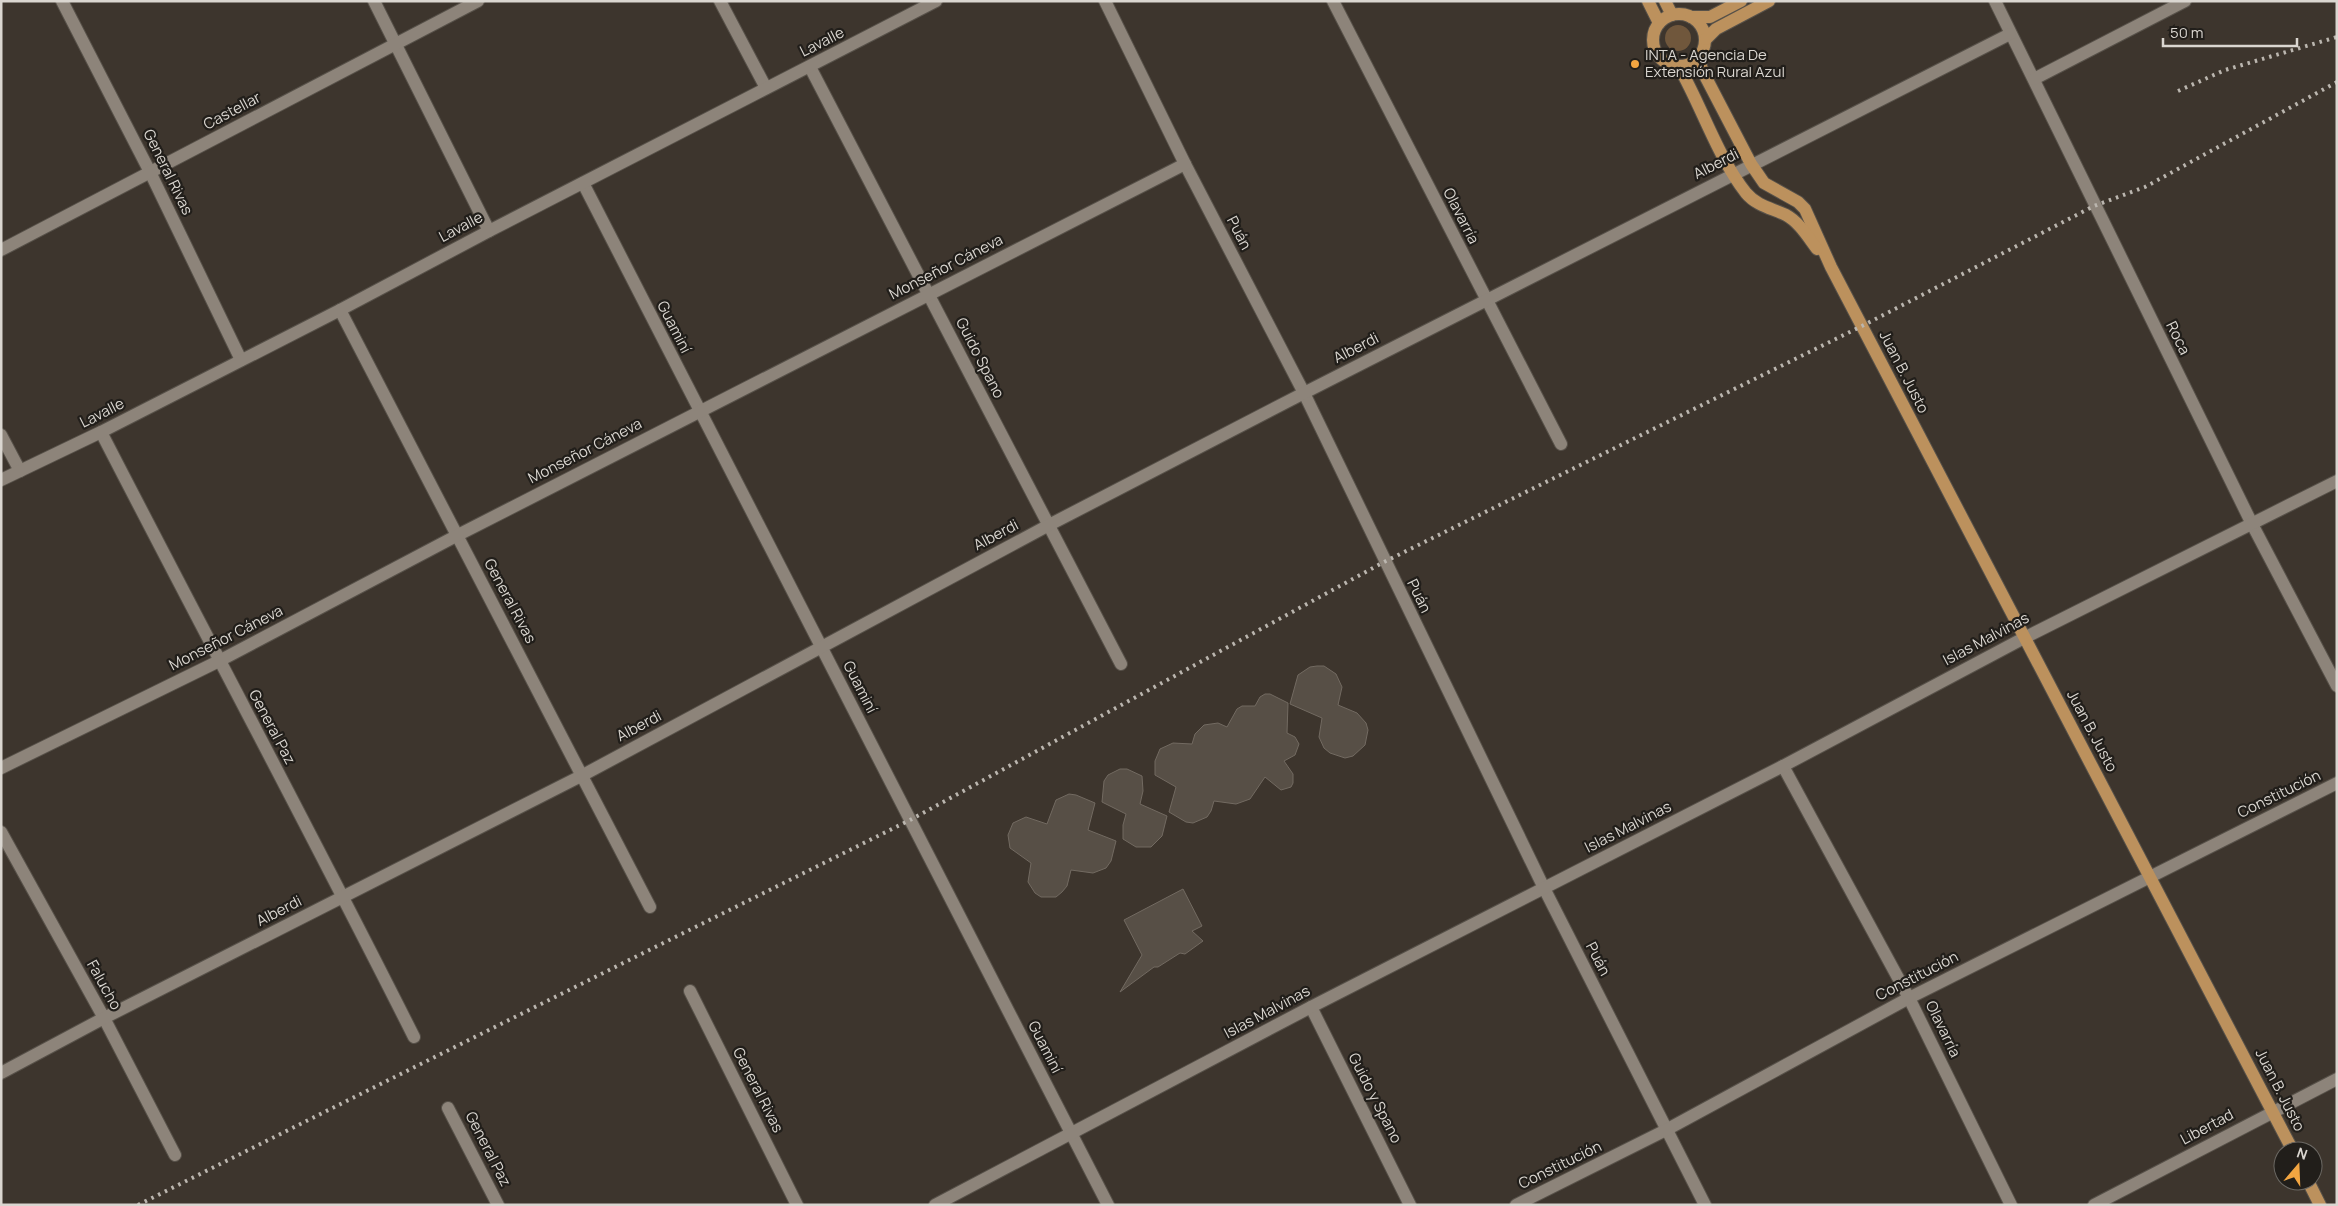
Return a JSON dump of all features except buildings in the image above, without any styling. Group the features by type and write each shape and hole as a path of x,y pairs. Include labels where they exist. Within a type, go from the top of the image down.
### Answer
{"main road":[{"path":"1648,1 1659,23"},
{"path":"1665,1 1672,15"},
{"path":"1691,17 1710,17 1741,1"},
{"path":"1706,40 1702,26 1691,17 1685,14 1672,15 1659,23 1654,30 1653,47 1663,61 1679,67 1694,63 1703,52 1706,40 1716,29 1769,1"},
{"path":"1699,58 1702,70 1751,164 1764,183 1798,202 1805,210 1831,267"},
{"path":"1679,67 1733,174 1747,194 1758,204 1787,216 1798,225 1831,267"},
{"name":"Juan B. Justo","path":"1831,267 2288,1141"},
{"path":"2313,1191 2320,1205"}],"street":[{"name":"General Rivas","path":"62,1 150,172 241,360"},
{"path":"374,1 489,231"},
{"name":"Castellar","path":"1,250 478,1"},
{"path":"720,1 766,88"},
{"name":"Lavalle","path":"1,480 101,432 340,310 489,231 936,1"},
{"name":"Puán","path":"1106,1 1185,164 1304,393 1544,888 1705,1205"},
{"name":"Olavarría","path":"1333,1 1485,300 1561,444"},
{"name":"Roca","path":"1995,1 2094,206 2252,524 2337,686"},
{"path":"2034,79 2184,1"},
{"name":"Alberdi","path":"1,1073 104,1018 583,775 1049,525 1304,393 1751,164 2010,34"},
{"name":"Guido Spano","path":"810,67 1121,664"},
{"name":"Monseñor Cáneva","path":"1,768 219,661 458,535 1185,164"},
{"name":"Guaminí","path":"583,184 1108,1205"},
{"name":"General Rivas","path":"340,310 650,907"},
{"name":"General Paz","path":"101,432 219,661 344,896 414,1036"},
{"path":"1,435 20,470"},
{"name":"Islas Malvinas","path":"935,1205 1311,1007 1783,766 2024,638 2337,481"},
{"name":"Olavarría","path":"1783,766 1909,998 2011,1205"},
{"name":"Constitución","path":"1516,1205 1666,1130 1909,998 2337,783"},
{"name":"Falucho","path":"1,832 104,1018 175,1156"},
{"name":"General Rivas","path":"690,990 797,1205"},
{"name":"Guido y Spano","path":"1311,1007 1410,1205"},
{"name":"Libertad","path":"2094,1205 2337,1079"},
{"name":"General Paz","path":"448,1108 498,1205"}],"shaded area":[{"path":"1678,25 1687,29 1691,38 1687,47 1678,51 1669,47 1665,38 1669,29"}],"railway":[{"path":"2178,91 2225,70 2337,37"},
{"path":"138,1205 910,820 1384,562 1862,326 2094,206 2145,187 2337,82"}],"place":[{"name":"INTA - Agencia De Extensión Rural Azul","path":"1635,64"}]}
